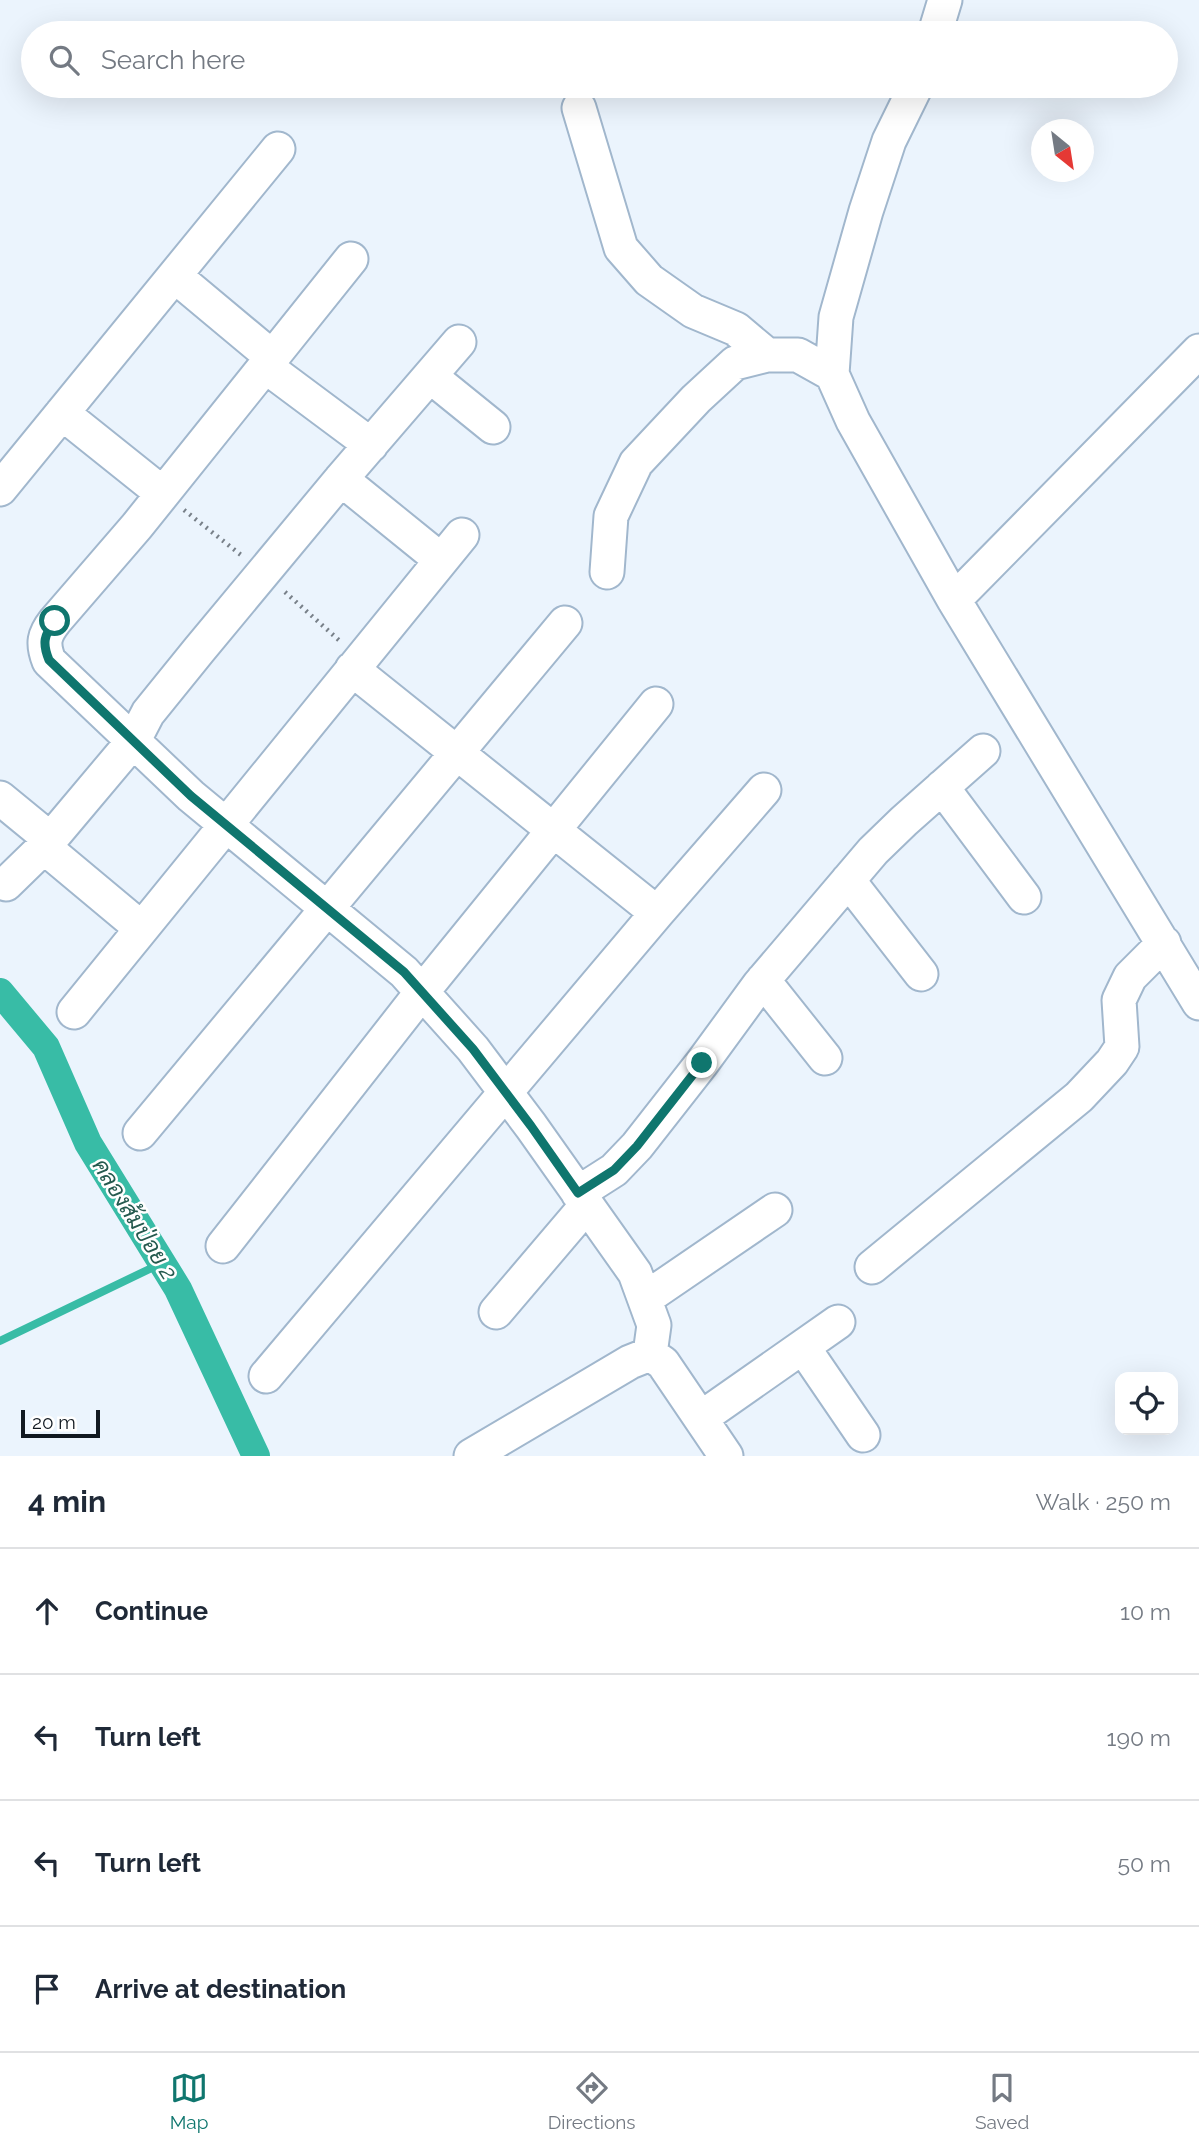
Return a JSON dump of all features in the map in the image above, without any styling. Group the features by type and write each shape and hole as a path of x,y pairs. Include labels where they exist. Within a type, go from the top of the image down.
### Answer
{"street":[{"path":"939,21 945,0"},
{"path":"910,98 889,141 836,317 832,374 853,421 954,600 1199,1003"},
{"path":"579,108 621,248 649,280 693,311 736,329 767,355"},
{"path":"0,489 278,149"},
{"path":"351,259 136,526 46,633 43,645 49,660 191,796 404,972 473,1049 635,1273 654,1325 650,1354"},
{"path":"175,276 268,362 371,445"},
{"path":"6,884 47,843 134,740 148,713 341,479 459,342"},
{"path":"954,600 1199,351"},
{"path":"607,572 611,516 636,463 696,399 735,363 767,355 798,355 832,374"},
{"path":"430,376 493,427"},
{"path":"62,413 162,492"},
{"path":"74,1012 452,547 341,479"},
{"path":"140,1133 565,623"},
{"path":"352,669 657,913"},
{"path":"223,1246 422,992 656,704"},
{"path":"496,1312 583,1199 637,1146 763,980 848,880 904,821 983,751"},
{"path":"942,787 1024,897"},
{"path":"266,1376 764,790"},
{"path":"0,798 141,928"},
{"path":"848,880 921,974"},
{"path":"872,1267 1079,1097 1112,1062 1122,1047 1119,1000 1130,977 1164,943"},
{"path":"763,980 825,1058"},
{"path":"646,1298 775,1210"},
{"path":"701,1418 838,1322"},
{"path":"803,1347 863,1436"},
{"path":"650,1354 663,1363 726,1456"},
{"path":"471,1456 630,1362 650,1354"}],"waterway":[{"name":"คลองส้มป่อย 2","path":"0,992 46,1047 88,1143 178,1289 256,1456"},
{"path":"0,1341 162,1263"}],"route":[{"path":"55,621 46,633 43,645 49,660 191,796 404,972 473,1049 578,1193 614,1170 637,1146 702,1063"}]}
